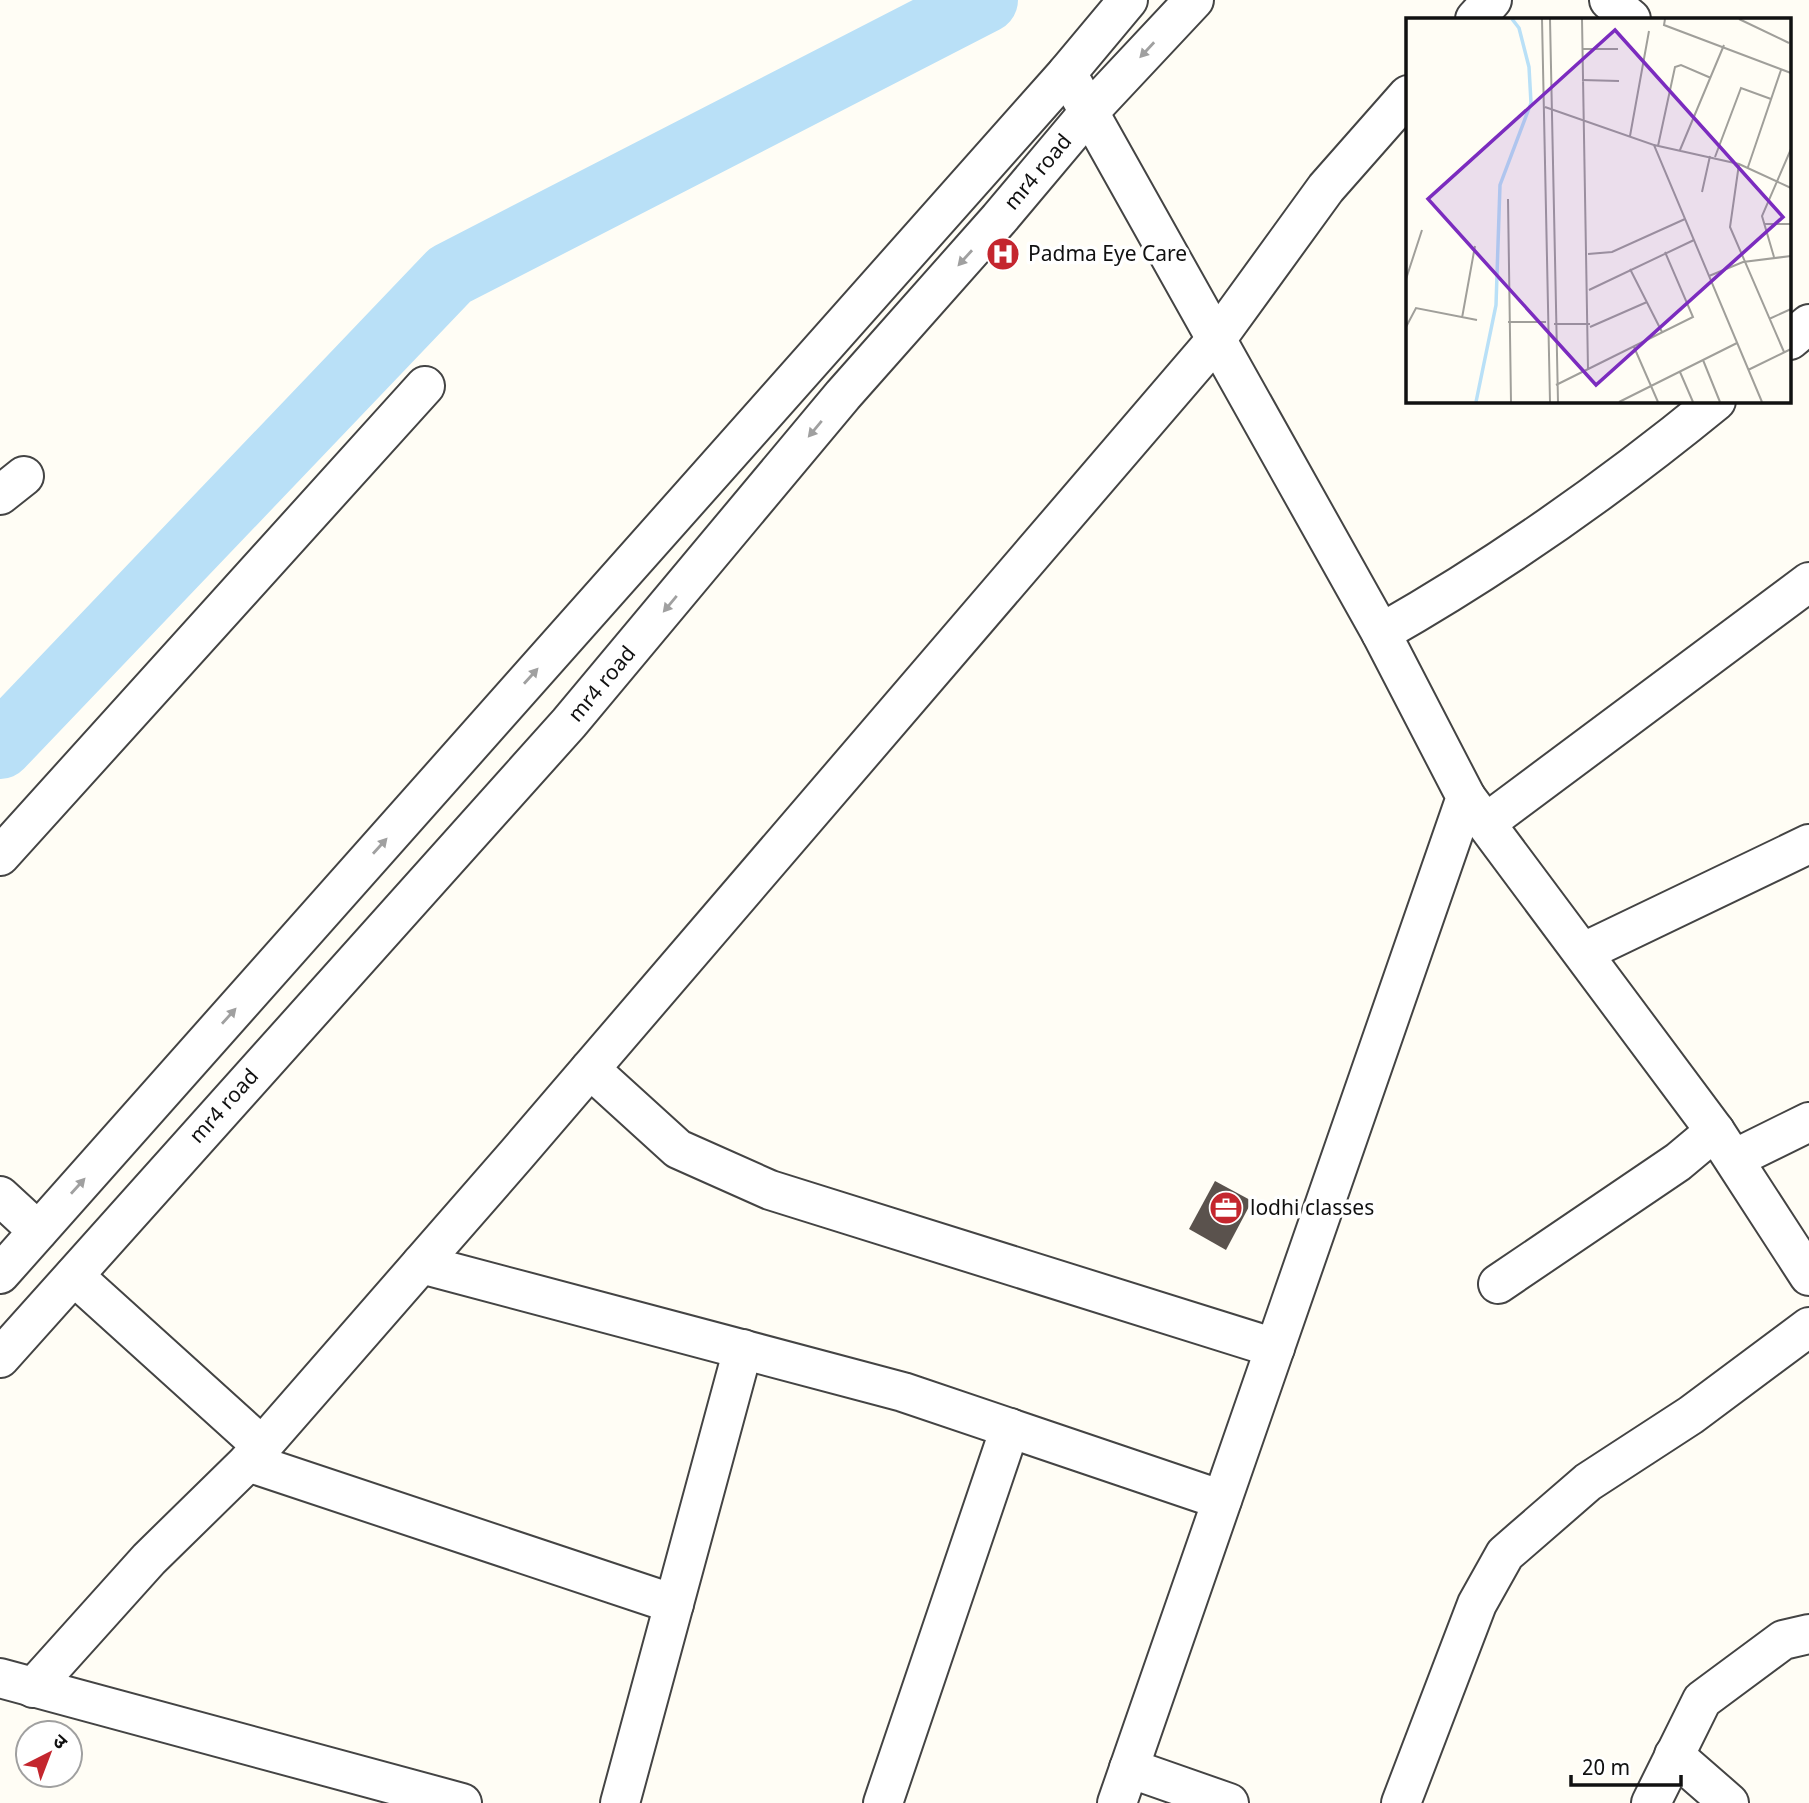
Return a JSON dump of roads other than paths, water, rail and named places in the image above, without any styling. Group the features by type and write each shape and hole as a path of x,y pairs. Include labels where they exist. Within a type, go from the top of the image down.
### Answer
{"street":[{"name":"mr4 road","path":"0,1273 1067,73 1128,0"},
{"name":"mr4 road","path":"0,1358 569,723 843,395 999,219 1089,112 1194,0"},
{"path":"1476,18 1492,0"},
{"path":"1609,0 1630,18"},
{"path":"1067,73 1381,633 1476,810 1584,952 1724,1145 1809,1276"},
{"path":"16,1683 149,1559 255,1454 590,1069 1215,341 1326,188 1404,108"},
{"path":"1792,338 1809,324"},
{"path":"0,856 425,386"},
{"path":"1381,633 1454,592 1640,463 1715,402"},
{"path":"1116,1803 1275,1348 1476,810 1809,582"},
{"path":"1584,952 1809,844"},
{"path":"590,1069 678,1149 769,1190 1275,1348"},
{"path":"1498,1284 1678,1162 1724,1145 1809,1122"},
{"path":"0,1196 38,1231"},
{"path":"421,1264 903,1392 1222,1500"},
{"path":"74,1276 255,1454 674,1604"},
{"path":"1401,1803 1477,1604 1505,1554 1588,1482 1691,1415 1809,1327"},
{"path":"620,1803 743,1349"},
{"path":"883,1803 1010,1428"},
{"path":"1651,1803 1702,1700 1783,1640 1809,1634"},
{"path":"16,1683 388,1793 462,1803"},
{"path":"1674,1755 1729,1803"},
{"path":"1129,1768 1229,1803"}],"waterway":[{"path":"0,746 450,275 985,0"}],"place":[{"name":"Padma Eye Care","path":"1003,254"},
{"name":"lodhi classes","path":"1226,1208"}]}
